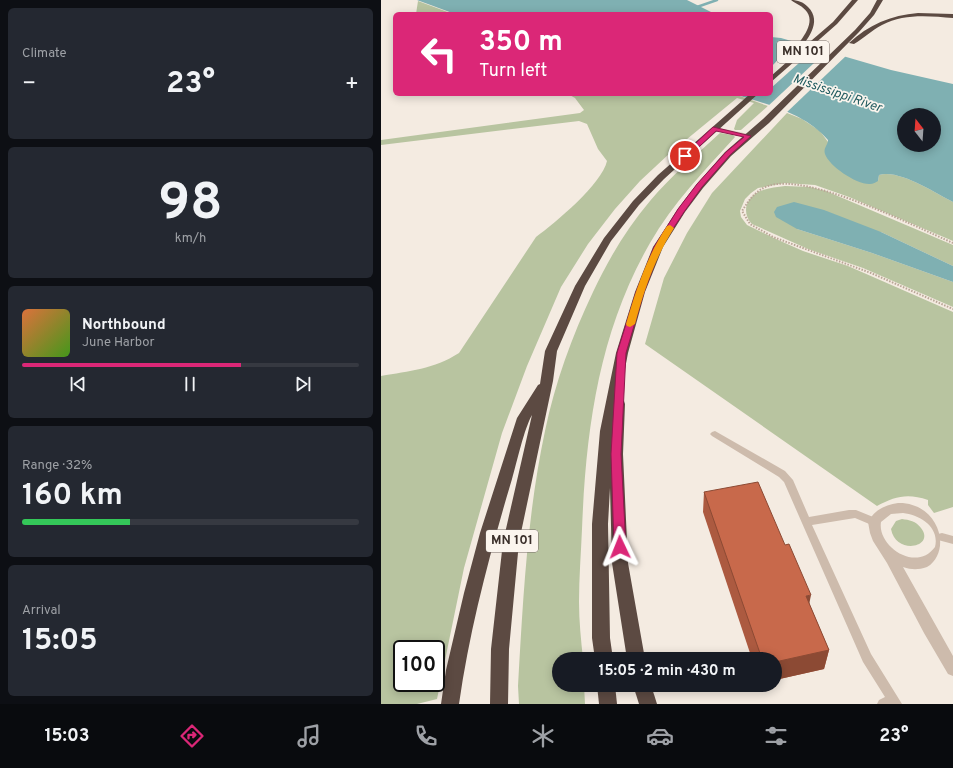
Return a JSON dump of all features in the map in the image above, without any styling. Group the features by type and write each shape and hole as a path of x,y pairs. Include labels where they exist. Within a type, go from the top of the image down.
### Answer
{"highway":[{"path":"783,70 807,36 813,20 813,16 809,10 794,0"},
{"name":"MN 101","path":"773,78 835,24 855,0"},
{"name":"MN 101","path":"603,652 601,638 600,524 607,431 622,353 640,292 658,247 681,211 700,186 728,154 766,121 857,31 872,14 880,0"},
{"path":"825,62 883,22 895,18 914,15 953,16"},
{"name":"MN 101","path":"499,704 500,649 511,542 547,380 551,351 580,286 607,240 636,203 752,96"},
{"path":"622,353 616,454 620,563 635,652"},
{"path":"450,704 455,670 472,593 488,533 523,418 547,380"},
{"path":"607,692 608,704"},
{"path":"644,692 648,704"}],"street":[{"path":"889,554 902,561 914,564 931,560 939,552 947,538 932,520 923,513 910,508 896,508 885,511 874,522 874,532 889,554 923,619 953,669"}],"lane":[{"path":"715,129 748,136"},
{"path":"715,434 782,474 788,480 867,658 891,703"},
{"path":"806,522 849,514 856,514 874,522"}],"path":[{"path":"953,243 834,192 806,185 789,184 764,188 754,193 745,203 742,211 745,219 751,226 805,250 881,278 953,309"}],"green space":[{"path":"418,1 448,12 416,12"},
{"path":"572,96 740,96 768,106 741,130 735,130 737,120 754,103 737,98 670,153 640,181 615,209 588,244 561,287 527,366 502,433 464,568 445,660 445,640 393,640 393,692 438,692 437,699 417,704 381,704 381,376 431,366 459,353 536,237 577,202 596,181 607,161 598,149 587,124 579,121 381,145 381,140 580,113 584,110 575,98"},
{"path":"787,113 802,119 820,131 828,142 878,181 879,175 896,175 917,183 953,202 953,241 849,197 815,185 785,183 758,188 745,199 740,211 741,217 747,225 776,239 803,251 848,266 953,312 953,507 934,513 928,505 928,500 908,496 896,498 877,506 645,344 664,278 687,233 712,193"},
{"path":"720,133 733,135 735,137 679,201 659,228 633,277 618,311 607,346 598,382 592,418 584,491 579,602 582,652 552,652 552,692 584,692 585,704 519,704 518,686 530,526 539,463 554,395 578,326 605,268 626,233 642,211 666,183"},
{"path":"785,186 810,187 826,191 953,245 953,266 881,232 797,229 872,253 953,282 953,307 863,268 808,249 752,224 746,210 748,201 751,197 763,190"},
{"path":"902,519 915,522 921,528 924,535 923,540 919,544 907,546 900,543 894,537 891,529 896,521"}],"water":[{"path":"417,0 687,0 711,12 450,12"},
{"name":"Mississippi River","path":"773,37 781,38 891,70 953,84 953,202 917,183 896,175 879,175 878,181 870,184 851,178 844,174 828,159 825,154 825,148 828,140 819,131 797,116 740,96 773,96"},
{"path":"794,202 824,210 881,232 953,266 953,282 872,253 797,229 776,217 774,212 777,207"}],"pier":[{"path":"797,40 818,46 773,86 773,65"},
{"path":"829,49 848,54 785,114 767,107"}],"building":[{"path":"758,482 785,545 789,544 811,595 806,596 829,650 782,660 782,652 760,652 704,492"}],"waterway":[{"path":"694,8 717,0"}],"slow traffic":[{"path":"630,324 640,292 658,247 670,228"}],"route":[{"path":"620,547 616,454 622,353 640,292 658,247 681,211 700,186 728,154 748,136 715,129 685,156"}]}
